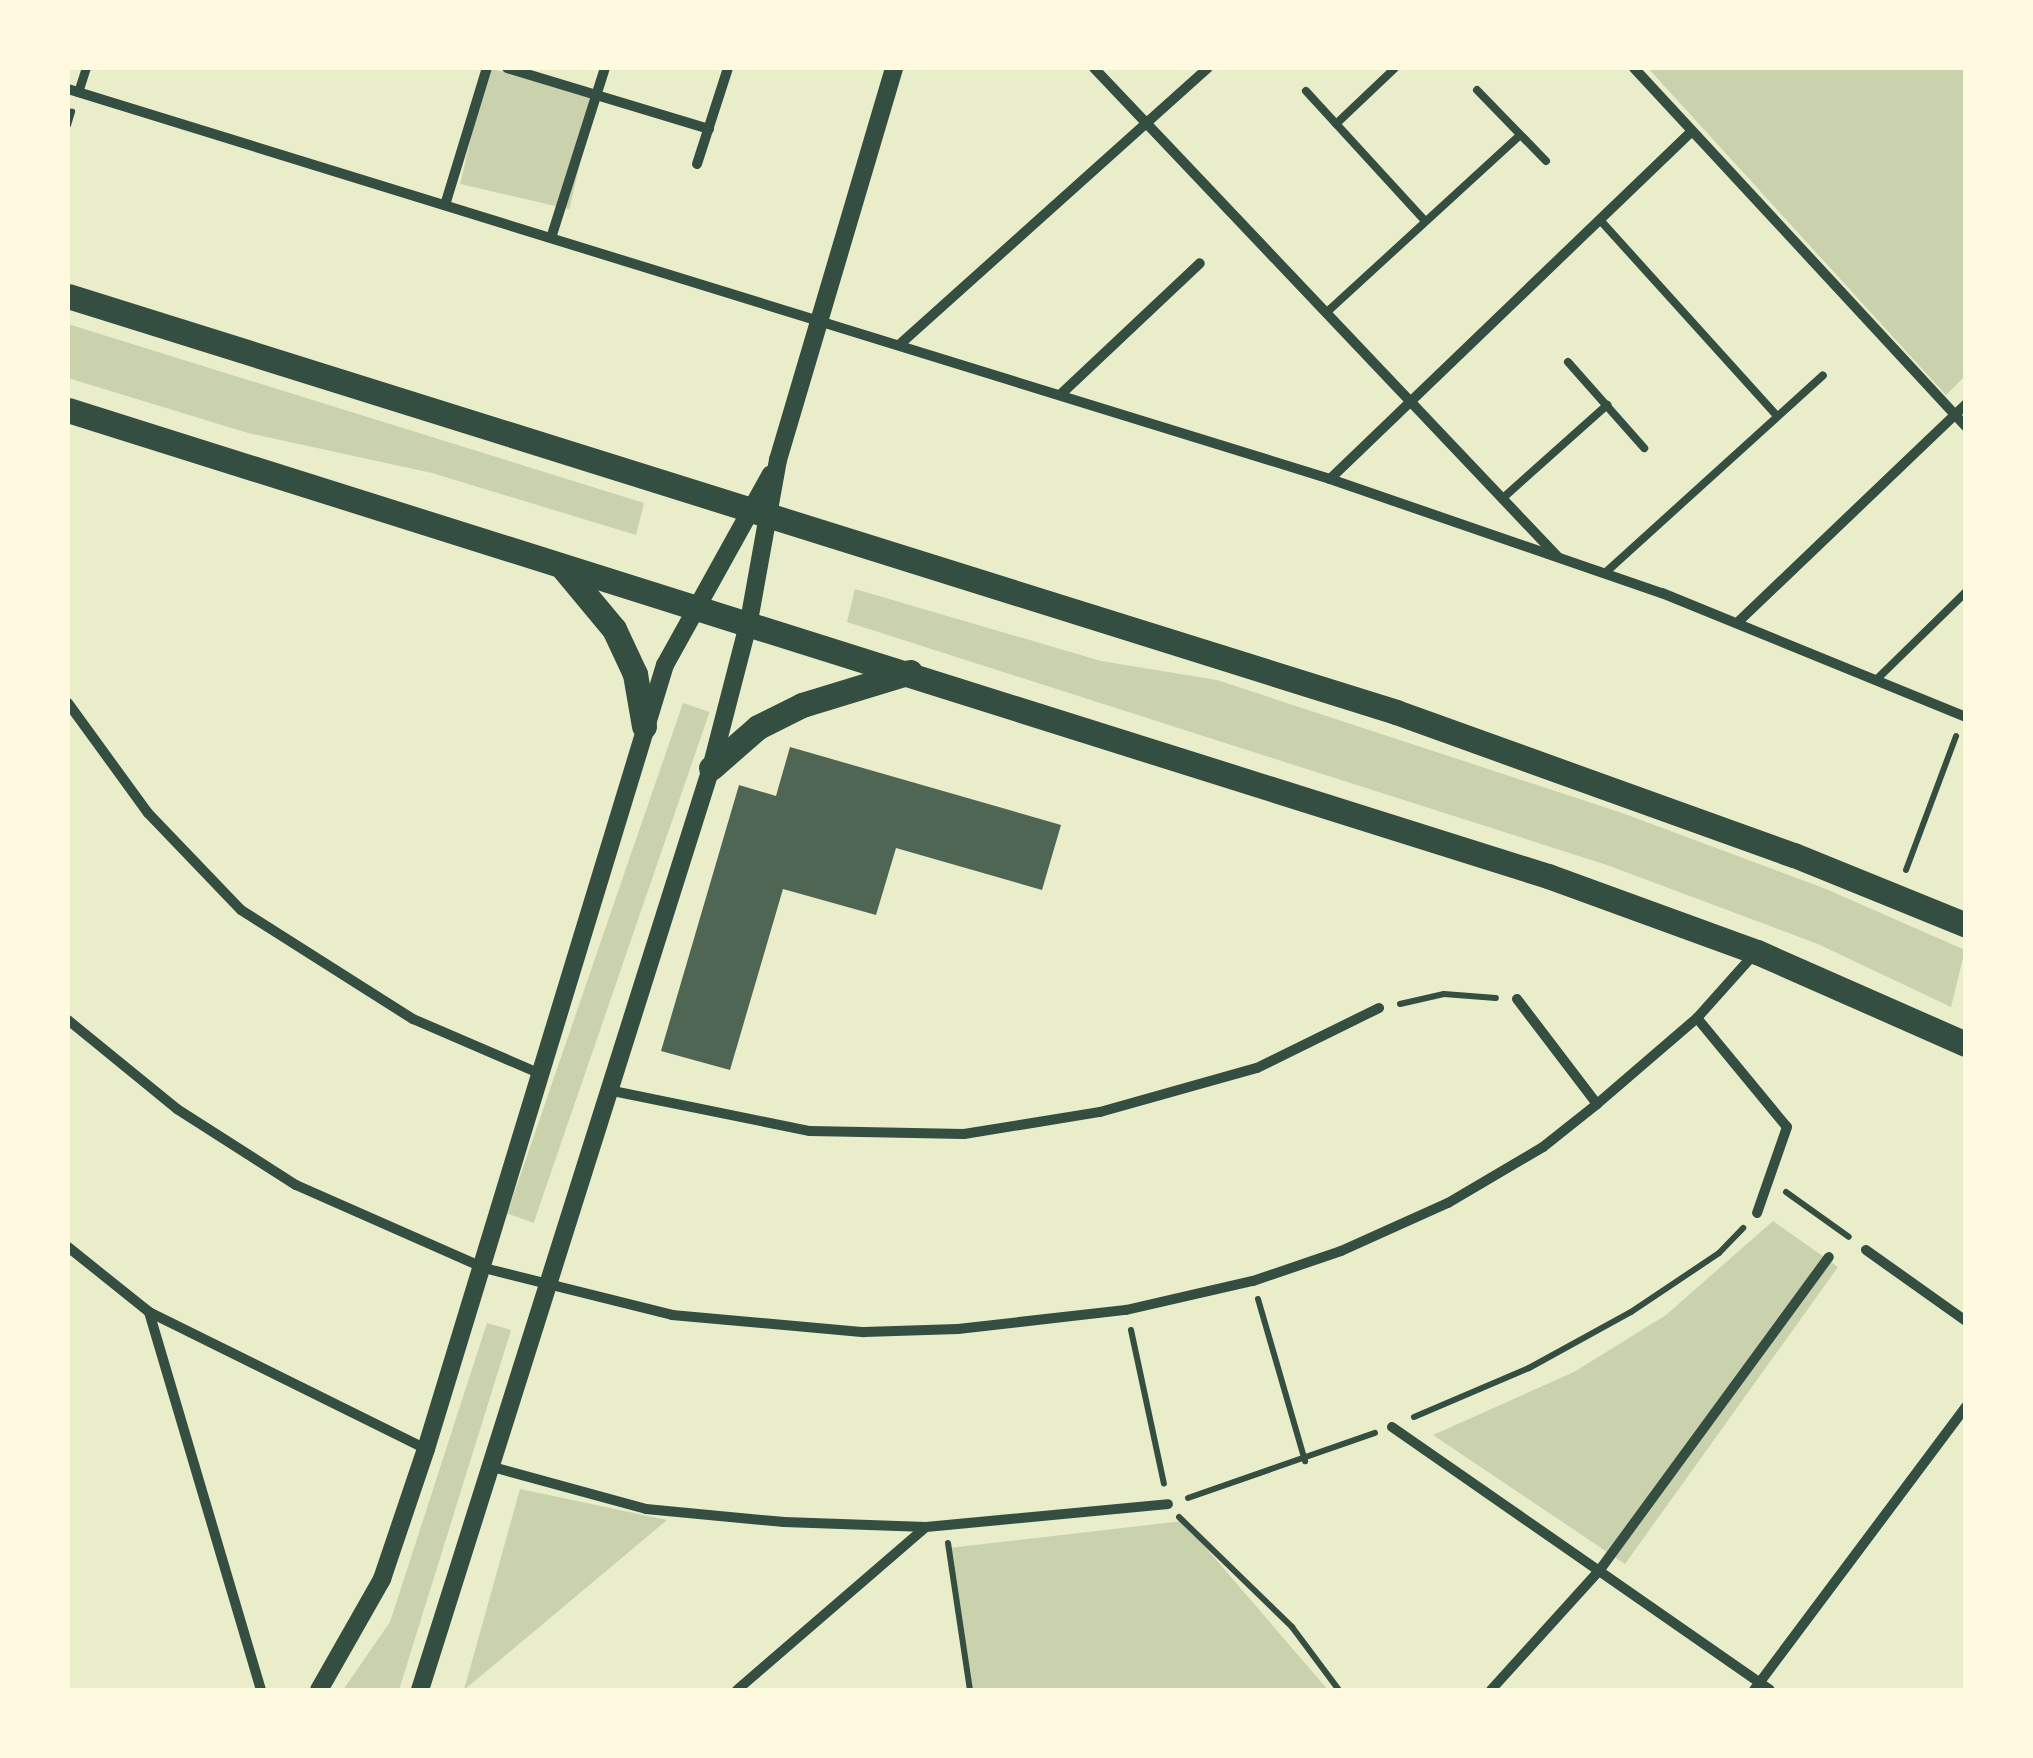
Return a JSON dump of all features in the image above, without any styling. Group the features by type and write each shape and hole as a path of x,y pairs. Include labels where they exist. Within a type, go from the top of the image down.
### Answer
{"main road":[{"path":"68,296 1433,724 1966,925"},
{"path":"68,410 1313,798 1756,952 1966,1044"},
{"path":"556,562 614,629 635,674 644,726"},
{"path":"711,768 758,728 802,705 910,672"}],"street":[{"path":"86,68 73,90 1330,479 1605,573 1964,717"},
{"path":"445,205 488,68"},
{"path":"508,68 709,129"},
{"path":"552,238 604,68"},
{"path":"697,164 728,68"},
{"path":"420,1690 543,1288 711,768 749,622 760,511 894,68"},
{"path":"1094,68 1558,556"},
{"path":"899,345 1208,68"},
{"path":"1634,68 1966,427"},
{"path":"1330,479 1692,131"},
{"path":"1060,395 1200,263"},
{"path":"1737,623 1966,404"},
{"path":"319,1690 382,1579 426,1449 484,1268 644,726 696,606 760,511"},
{"path":"68,704 148,813 241,910 413,1019 541,1074"},
{"path":"68,1020 177,1109 296,1185 484,1268 543,1288 672,1314 864,1332 958,1329 1126,1310 1252,1281 1342,1251 1448,1202 1543,1147 1597,1104 1697,1018 1756,952"},
{"path":"1516,999 1597,1104"},
{"path":"608,1090 810,1131 964,1134 1100,1112 1257,1068 1379,1008"},
{"path":"1697,1018 1787,1126 1772,1182 1757,1213"},
{"path":"68,1246 149,1312 426,1449"},
{"path":"1866,1250 1966,1321"},
{"path":"1491,1690 1599,1571 1829,1257"},
{"path":"149,1312 261,1690"},
{"path":"1392,1427 1762,1688 1966,1407"},
{"path":"489,1466 646,1508 926,1528 1168,1504"},
{"path":"737,1690 926,1528"}],"lane":[{"path":"1336,124 1395,68"},
{"path":"1306,90 1426,221"},
{"path":"1476,90 1546,161"},
{"path":"1327,312 1520,134"},
{"path":"1600,220 1777,416"},
{"path":"1568,362 1644,448"},
{"path":"1605,573 1823,376"},
{"path":"1503,498 1607,405"},
{"path":"1876,680 1966,592"}],"path":[{"path":"1896,896 1964,717"},
{"path":"1379,1008 1444,994 1516,999"},
{"path":"1772,1182 1866,1250"},
{"path":"1168,1504 1305,1461 1529,1368 1632,1312 1719,1253 1757,1213"},
{"path":"1252,1281 1305,1461"},
{"path":"1126,1310 1168,1504 1292,1627 1339,1690"},
{"path":"946,1526 970,1690"}],"green space":[{"path":"487,68 596,93 569,209 460,184"},
{"path":"1648,68 1965,68 1965,376 1946,395"},
{"path":"68,324 644,503 636,535 432,473 248,433 68,378"},
{"path":"855,589 1101,661 1217,680 1622,813 1826,889 1965,950 1951,1007 1818,944 1607,865 847,622"},
{"path":"683,703 709,712 534,1223 507,1214"},
{"path":"1773,1221 1838,1267 1625,1564 1433,1435 1574,1372 1666,1315"},
{"path":"487,1323 511,1330 399,1690 343,1690 390,1622"},
{"path":"520,1489 667,1520 464,1690"},
{"path":"1183,1521 1328,1690 970,1690 949,1548"}],"building":[{"path":"790,747 1061,825 1042,890 896,848 876,915 783,889 730,1070 661,1051 739,785 776,796"}]}
